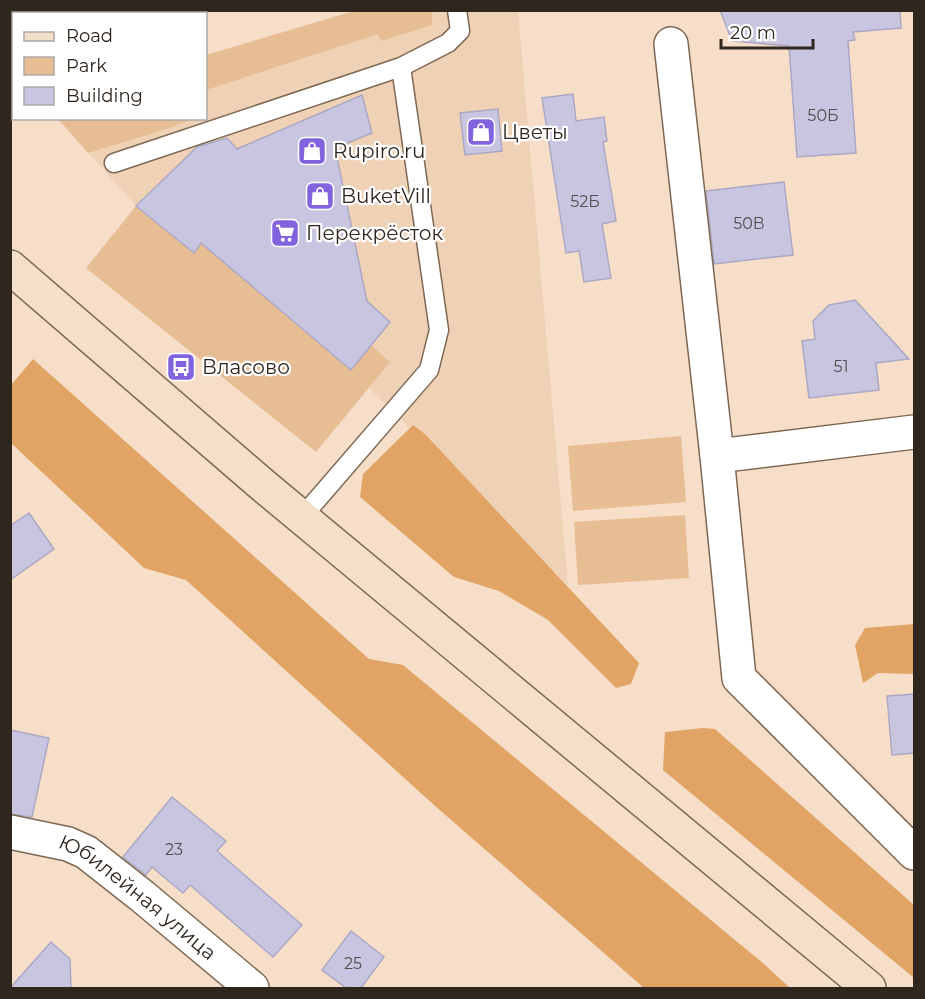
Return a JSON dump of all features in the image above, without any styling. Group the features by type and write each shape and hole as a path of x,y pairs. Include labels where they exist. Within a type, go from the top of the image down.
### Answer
{"main road":[{"path":"10,267 302,517 869,988"}],"street":[{"path":"671,44 717,456 739,678 915,853"},
{"path":"717,456 915,432"},
{"name":"Юбилейная улица","path":"10,832 68,844 86,852 252,988"}],"lane":[{"path":"114,163 400,67 448,43 460,31 457,10"},
{"path":"302,517 429,370 439,330 400,67"}],"shaded area":[{"path":"354,11 518,11 568,585 351,370 200,243 194,253 136,206 59,120 207,120 207,55"},
{"path":"33,359 369,659 403,665 790,988 644,988 434,805 186,580 144,568 11,443 11,385"},
{"path":"413,425 425,434 639,663 631,684 616,688 548,620 499,591 454,577 360,497 363,474"},
{"path":"914,624 914,674 878,673 863,683 855,645 865,628"},
{"path":"715,729 914,905 914,978 663,770 665,732"}],"green space":[{"path":"354,11 432,11 432,25 381,41 378,34 207,90 207,55"},
{"path":"59,120 190,120 170,128 88,153"},
{"path":"136,206 194,253 201,243 351,370 371,345 390,362 316,452 86,268"},
{"path":"681,436 686,502 573,511 568,446"},
{"path":"685,515 689,578 578,585 574,522"}],"building":[{"path":"720,10 900,10 901,28 853,32 855,40 848,41 856,153 797,157 789,46 732,41"},
{"path":"573,94 576,121 604,117 607,141 603,142 616,221 602,224 611,278 584,282 579,251 566,253 542,98"},
{"path":"362,95 372,133 335,148 367,301 390,322 351,370 201,243 194,253 136,206 197,147 227,138 237,149"},
{"path":"498,109 502,151 465,155 460,113"},
{"path":"784,182 793,255 714,264 706,191"},
{"path":"855,300 909,359 876,363 879,390 809,398 802,341 815,339 813,321 829,305"},
{"path":"29,513 54,549 10,580 10,526"},
{"path":"915,694 915,753 892,755 887,696"},
{"path":"10,730 49,738 32,817 10,814"},
{"path":"172,797 226,841 217,851 302,925 273,957 190,885 183,893 152,867 146,875 123,857"},
{"path":"351,931 384,957 361,988 346,988 322,970"},
{"path":"51,942 70,959 71,988 10,988"}],"place":[{"name":"Цветы","path":"481,132"},
{"name":"Rupiro.ru","path":"312,151"},
{"name":"BuketVill","path":"320,196"},
{"name":"Перекрёсток","path":"285,233"},
{"name":"Власово","path":"181,367"}]}
